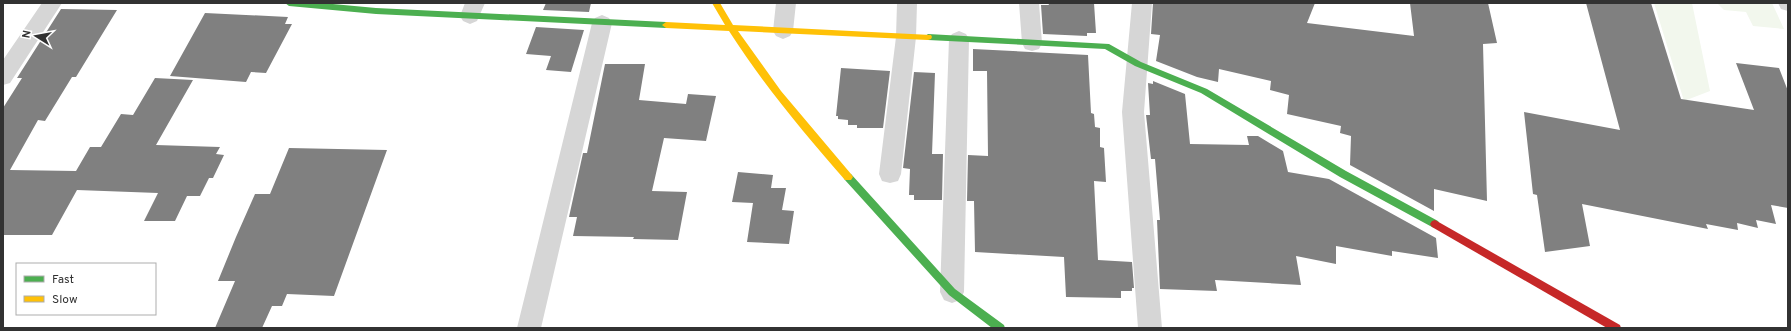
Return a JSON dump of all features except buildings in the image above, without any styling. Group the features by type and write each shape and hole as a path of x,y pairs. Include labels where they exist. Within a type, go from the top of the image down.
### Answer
{"street":[{"path":"3,77 52,3"},
{"path":"289,3 376,11 472,9 602,23 1106,46 1138,64 1204,91 1343,174 1473,245 1616,328"},
{"path":"716,3 731,29 805,129 952,292 1000,328"},
{"path":"783,31 786,3"},
{"path":"890,174 906,37 907,3"},
{"path":"1029,3 1032,43"},
{"path":"1142,3 1133,112 1150,328"},
{"path":"529,328 602,23"},
{"path":"952,292 959,39"}],"shaded area":[{"path":"1654,3 1692,3 1710,91 1684,101"},
{"path":"1717,3 1772,3 1784,29 1753,26 1746,12 1724,10"}],"traffic: fast":[{"path":"289,3 376,11 666,25"},
{"path":"928,37 1106,46 1138,64 1204,91 1343,174 1435,224"},
{"path":"848,177 952,292 1000,328"}],"traffic: slow":[{"path":"716,3 761,72 812,136 848,177"},
{"path":"666,25 928,37"}],"traffic: jam":[{"path":"1435,224 1616,328"}]}
